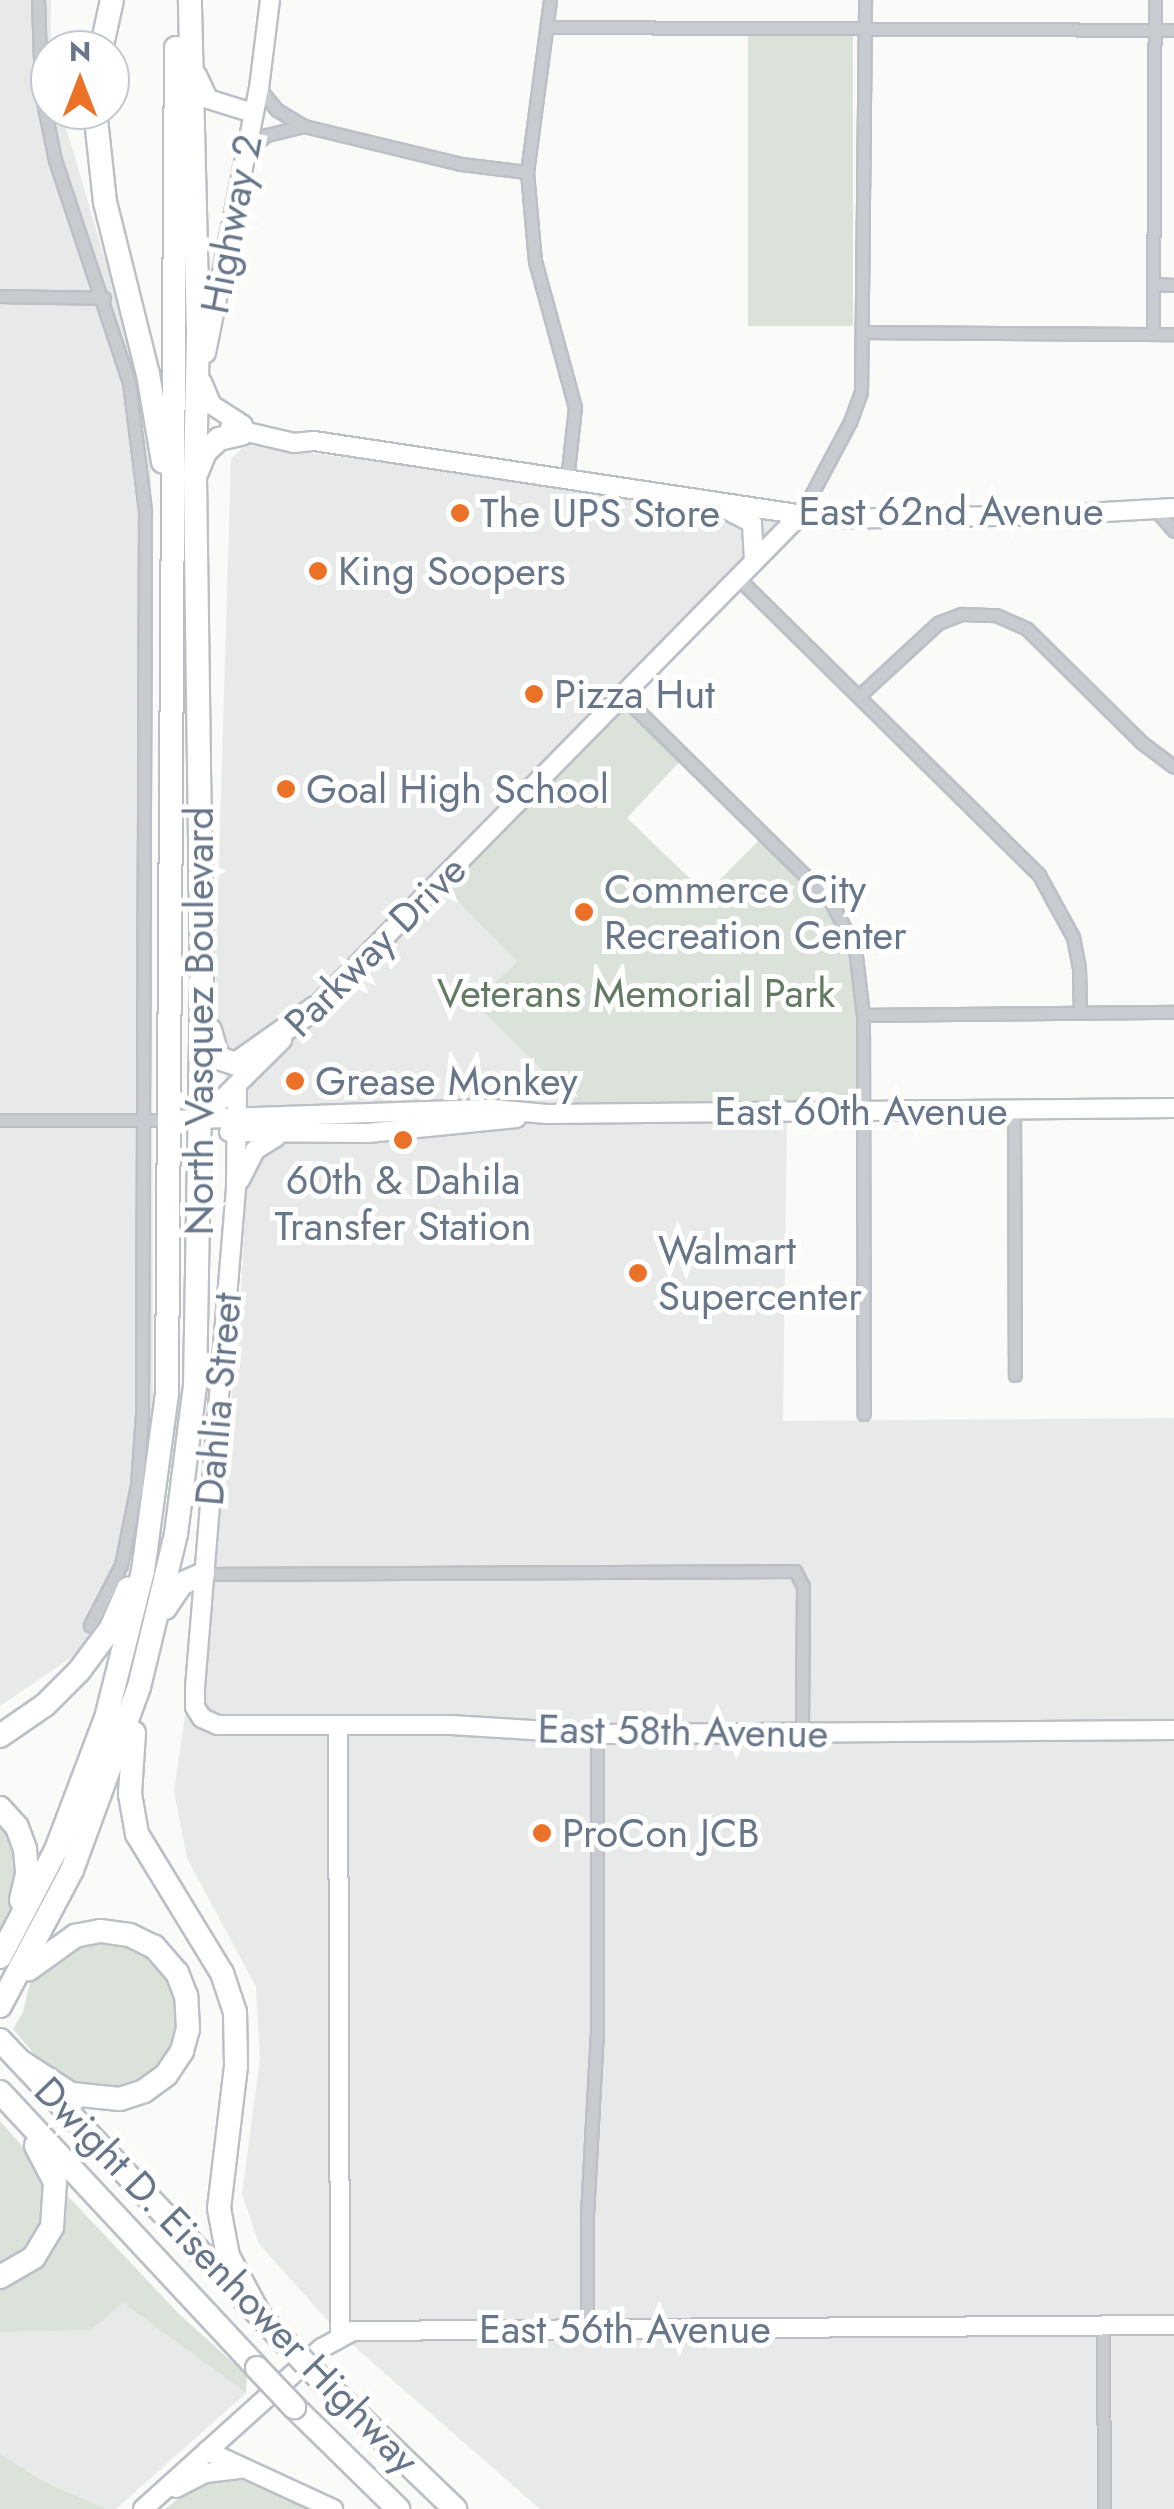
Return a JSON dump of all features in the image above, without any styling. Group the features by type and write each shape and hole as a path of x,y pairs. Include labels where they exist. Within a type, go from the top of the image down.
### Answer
{"highway":[{"path":"105,30 112,0"},
{"name":"North Vasquez Boulevard","path":"0,2006 72,1870 139,1687 178,1520 195,1386 202,984 196,476 190,428 198,333 186,1"},
{"name":"North Vasquez Boulevard","path":"3,1952 56,1850 106,1718 143,1571 155,1500 169,1362 172,585 186,1"},
{"path":"97,130 108,218 159,430 172,585"},
{"path":"196,476 205,452 219,438 238,429"},
{"path":"202,984 216,1054 230,1064 248,1058 315,1008"},
{"path":"0,1736 64,1688 104,1639 123,1602 155,1500"},
{"path":"154,1634 176,1588 203,1574"},
{"path":"139,1687 130,1776 133,1820 148,1856 222,1973 235,2012 236,2066 218,2208 228,2256 260,2316"},
{"path":"0,1808 17,1827 27,1860 25,1889 3,1952"},
{"path":"16,1982 44,1955 75,1936 121,1933 145,1942 166,1958 181,1980 188,2012 186,2038 173,2067 159,2081 129,2097 111,2100 72,2094 20,2061"},
{"name":"Dwight D. Eisenhower Highway","path":"0,2040 322,2380 455,2509"},
{"path":"0,2093 49,2165 56,2200 52,2226 40,2250 18,2268 0,2276"},
{"name":"Dwight D. Eisenhower Highway","path":"0,2093 294,2407 398,2509"}],"street":[{"path":"38,0 40,92 55,160 104,298 135,410 145,511 142,1414 137,1485 121,1565 90,1626"},
{"name":"Highway 2","path":"190,428 258,88 270,0"},
{"path":"550,0 527,172 535,261 575,407 567,480"},
{"path":"801,514 856,410 862,332 864,0"},
{"path":"1153,334 1156,0"},
{"name":"Highway 2","path":"186,1 198,85 208,99 218,103 231,102 249,86 267,20"},
{"path":"546,27 1174,30"},
{"path":"258,88 277,110 304,126 461,164 527,172"},
{"path":"218,103 253,113"},
{"path":"245,152 267,135 304,126"},
{"path":"1154,284 1174,284"},
{"path":"0,296 104,298"},
{"path":"862,332 1174,334"},
{"path":"202,382 212,405 238,429"},
{"name":"East 62nd Avenue","path":"190,428 238,429 294,443 314,441 801,514 868,518 1165,508"},
{"path":"694,499 742,515 752,523 754,562"},
{"path":"1165,508 1174,531"},
{"name":"Parkway Drive","path":"201,1120 801,514"},
{"path":"738,578 860,695 1051,892 1078,956 1080,1013"},
{"path":"860,695 938,623 962,614 996,615 1027,629 1141,742 1174,768"},
{"path":"624,696 830,900 855,948 863,1015 864,1414"},
{"path":"863,1015 1174,1012"},
{"name":"Dahlia Street","path":"197,1711 203,1574 236,1188 237,1086"},
{"name":"East 60th Avenue","path":"236,1127 492,1109 548,1114 1174,1108"},
{"path":"1014,1110 1015,1375"},
{"name":"East 60th Avenue","path":"0,1120 201,1120 282,1135 394,1131 548,1114"},
{"path":"236,1188 255,1150 282,1135"},
{"path":"203,1574 787,1569 800,1576 802,1734"},
{"name":"East 58th Avenue","path":"197,1711 218,1724 451,1725 597,1734 1174,1730"},
{"path":"145,2509 340,2334 338,1725"},
{"path":"586,2330 587,2216 597,2030 597,1734"},
{"path":"340,2294 361,2317 404,2331"},
{"name":"East 56th Avenue","path":"340,2334 1174,2325"},
{"path":"1103,2326 1104,2509"},
{"path":"241,2420 239,2443 249,2470"},
{"path":"207,2451 334,2509"},
{"path":"145,2509 190,2479 249,2470"}],"shaded area":[{"path":"0,0 51,0 51,30 30,30 30,130 67,130 133,355 151,446 153,1421 141,1528 119,1597 82,1650 0,1706"},
{"path":"245,445 801,514 439,882 517,961 476,1003 787,1116 783,1421 1174,1418 1174,2509 540,2509 340,2334 259,2244 242,2194 260,2059 256,1987 187,1858 174,1791 238,1349 247,1173 214,1028 231,459"},
{"path":"123,2303 246,2393 116,2509 106,2509 43,2481 0,2454 0,2332 91,2330"}],"green space":[{"path":"748,36 853,36 853,326 748,326"},
{"name":"Veterans Memorial Park","path":"624,697 684,757 627,818 706,894 765,834 830,900 855,948 864,1111 585,1113 475,1003 517,961 439,882"},
{"path":"0,1823 16,1855 16,1898 0,1929"},
{"path":"129,1940 172,1977 181,2019 169,2057 134,2087 83,2091 47,2069 13,2029 23,2012 32,1975 72,1942"},
{"path":"0,2121 41,2167 50,2205 32,2247 0,2268"},
{"path":"64,2192 179,2314 247,2375 246,2393 123,2303 91,2330 0,2332 0,2283 16,2277"},
{"path":"0,2454 43,2481 106,2509 0,2509"},
{"path":"234,2475 317,2509 165,2509 204,2479"}],"place":[{"name":"The UPS Store","path":"460,513"},
{"name":"King Soopers","path":"318,571"},
{"name":"Pizza Hut","path":"534,694"},
{"name":"Goal High School","path":"286,789"},
{"name":"Commerce City Recreation Center","path":"584,912"},
{"name":"Grease Monkey","path":"295,1081"},
{"name":"60th & Dahila Transfer Station","path":"403,1140"},
{"name":"Walmart Supercenter","path":"638,1273"},
{"name":"ProCon JCB","path":"542,1833"}]}
